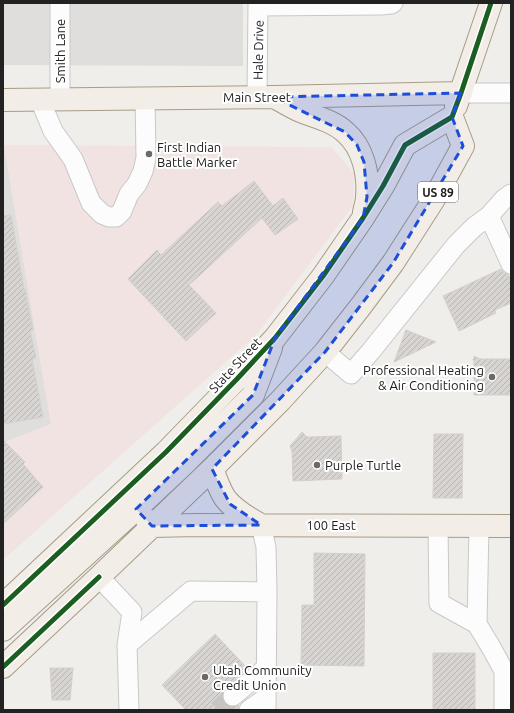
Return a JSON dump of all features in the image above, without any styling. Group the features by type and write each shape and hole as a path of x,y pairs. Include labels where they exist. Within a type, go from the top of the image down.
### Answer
{"main road":[{"path":"452,117 491,3"},
{"name":"Main Street","path":"3,100 461,94"},
{"path":"265,97 330,122 346,132 357,145 364,162 367,178 367,197 363,218"},
{"name":"State Street","path":"3,605 166,452 276,338 324,276 363,218 383,186 405,145 452,117"},
{"name":"US 89","path":"325,352 394,262 434,199 463,146 452,117"},
{"path":"3,630 136,509 254,395 276,338"},
{"path":"3,666 98,578 212,468 280,401 325,352"},
{"path":"212,468 216,480 230,504 260,525"},
{"path":"136,509 152,526"},
{"name":"100 East","path":"152,526 511,526"}],"street":[{"name":"Smith Lane","path":"50,100 60,3"},
{"path":"258,4 381,5 393,3"},
{"name":"Hale Drive","path":"258,4 265,97"},
{"name":"Main Street","path":"461,94 511,94"},
{"path":"50,100 53,131 72,159 92,203 102,214 109,217 116,217 122,211 129,194 137,184 143,171 146,158 145,98"},
{"path":"325,352 351,374 456,246 474,226 489,216 504,199 511,194"},
{"path":"489,216 511,264"},
{"path":"260,525 266,547 266,689"},
{"path":"438,525 439,603 477,624 504,672 504,710"},
{"path":"477,624 479,526"},
{"path":"98,578 132,612 127,645 129,710"},
{"path":"127,645 190,591 267,592"},
{"path":"240,703 266,689"},
{"path":"240,703 266,689"}],"highlighted area":[{"path":"461,93 452,117 463,146 393,263 325,352 212,469 230,504 261,525 152,526 136,509 253,395 275,338 363,218 367,197 364,162 357,145 345,132 273,97"}],"shaded area":[{"path":"3,3 243,3 243,66 3,65"},
{"path":"3,145 51,424 3,443"},
{"path":"4,145 331,147 355,174 353,206 257,334 3,560 3,443 51,424"}],"building":[{"path":"254,181 273,206 283,198 298,219 275,235 262,218 189,285 216,313 186,341 128,279 157,250 161,255 218,202 222,206"},
{"path":"11,215 33,330 30,331 36,358 32,359 43,417 3,424 3,216"},
{"path":"501,269 504,273 508,274 511,281 511,303 495,310 496,313 459,331 443,296"},
{"path":"406,330 436,342 394,362"},
{"name":"Professional Heating & Air Conditioning","path":"474,356 480,359 511,359 511,395 474,395"},
{"name":"Purple Turtle","path":"302,432 307,437 341,436 342,479 293,481 292,451 290,446"},
{"path":"434,434 463,434 462,498 433,498"},
{"path":"3,440 25,462 23,464 43,487 3,524"},
{"path":"314,553 365,554 364,666 301,665 302,605 314,605"},
{"name":"Utah Community Credit Union","path":"215,634 248,669 226,688 223,693 222,698 225,703 235,707 239,705 238,710 186,710 162,685"},
{"path":"433,653 475,653 475,710 433,710"},
{"path":"50,668 73,668 70,700 52,700"}],"tunnel":[{"path":"218,710 233,696"}],"cycle path":[{"path":"3,605 166,452 275,338 323,276 363,218 383,186 405,145 452,117 491,3"},
{"path":"3,667 99,577"}],"place":[{"name":"First Indian Battle Marker","path":"149,154"},
{"name":"Professional Heating & Air Conditioning","path":"492,377"},
{"name":"Purple Turtle","path":"317,465"},
{"name":"Utah Community Credit Union","path":"205,677"}]}
